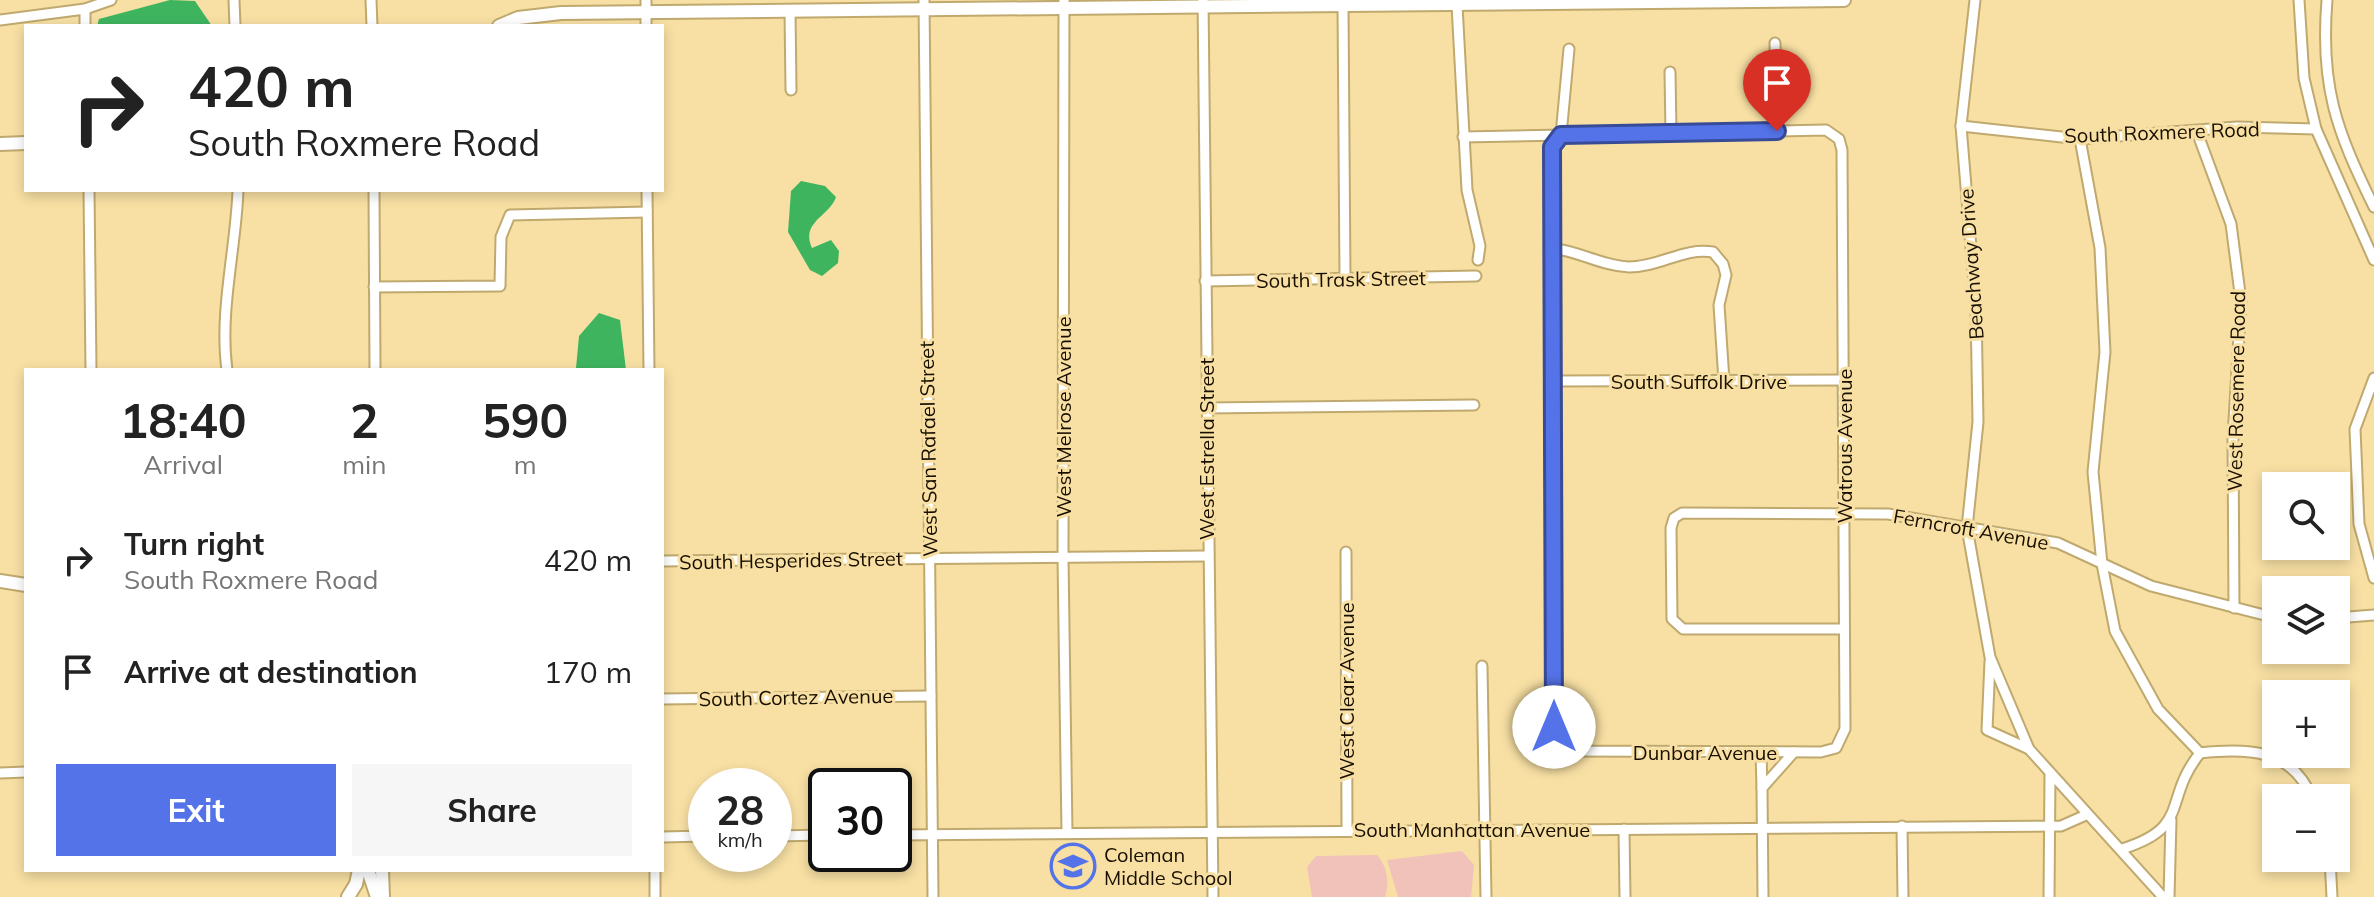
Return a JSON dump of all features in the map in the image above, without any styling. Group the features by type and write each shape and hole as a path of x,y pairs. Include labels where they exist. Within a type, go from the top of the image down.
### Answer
{"street":[{"path":"0,20 85,9 111,0"},
{"path":"234,0 235,24"},
{"path":"371,0 372,24"},
{"path":"518,22 561,13 646,6 790,11 924,4 1457,5 1844,0"},
{"name":"Beachway Drive","path":"1975,0 1961,126 1976,308 1978,422 1967,528 1990,657"},
{"path":"2299,0 2304,78 2316,129 2374,260"},
{"path":"2327,0 2323,50 2327,87 2343,137 2374,207"},
{"name":"West Estrella Street","path":"1203,3 1213,897"},
{"name":"West San Rafael Street","path":"924,4 933,897"},
{"name":"West Melrose Avenue","path":"1064,4 1063,558 1067,833"},
{"path":"1343,5 1345,279"},
{"path":"1457,5 1467,190 1480,246 1478,260"},
{"path":"85,9 85,24"},
{"path":"790,11 791,90"},
{"path":"1463,137 1777,131 1775,43"},
{"path":"1553,381 1552,147 1561,135 1569,49"},
{"path":"1670,72 1671,133"},
{"name":"South Roxmere Road","path":"1961,126 2080,139 2237,127 2316,129"},
{"name":"Watrous Avenue","path":"1777,131 1826,130 1839,139 1842,150 1845,380 1845,729 1842,742"},
{"name":"West Rosemere Road","path":"2197,132 2231,224 2241,301 2233,438 2234,608"},
{"path":"2080,139 2100,248 2105,352 2093,472 2102,564 2115,631 2158,709 2200,753"},
{"path":"0,144 24,143"},
{"path":"89,192 91,368"},
{"path":"227,368 228,294 237,236 238,192"},
{"path":"374,192 375,368"},
{"path":"647,192 649,368"},
{"path":"374,287 500,286 501,237 510,215 647,212"},
{"path":"1551,248 1572,250 1590,259 1628,267 1660,264 1696,249 1713,252 1723,264 1726,275 1719,305 1724,381"},
{"name":"South Trask Street","path":"1205,281 1476,276"},
{"path":"2374,378 2355,429 2359,524 2374,578"},
{"name":"South Suffolk Drive","path":"1553,381 1845,380"},
{"name":"Dunbar Avenue","path":"1553,381 1554,727 1564,751 1828,751 1842,742"},
{"path":"1206,408 1474,405"},
{"name":"Ferncroft Avenue","path":"1843,629 1683,629 1672,619 1671,528 1674,518 1682,513 1888,514 2058,543 2151,586 2262,615"},
{"name":"West Clear Avenue","path":"1346,552 1347,829"},
{"name":"South Hesperides Street","path":"664,561 1207,556"},
{"path":"0,581 24,585"},
{"path":"2350,617 2374,615"},
{"path":"1990,657 1987,730 2029,749"},
{"path":"1990,657 2029,749 2086,815 2166,897"},
{"path":"1482,666 1486,897"},
{"name":"South Cortez Avenue","path":"664,699 931,696"},
{"path":"2166,897 2171,818 2185,772 2200,753 2242,748 2287,763 2307,784"},
{"path":"1761,752 1763,897"},
{"path":"1762,788 1794,752"},
{"path":"0,773 24,772"},
{"path":"2049,897 2050,774"},
{"name":"South Manhattan Avenue","path":"912,835 2061,826 2086,815"},
{"path":"2122,849 2155,837 2171,818"},
{"path":"1902,826 1903,897"},
{"path":"1624,829 1625,897"},
{"path":"664,837 688,836"},
{"path":"348,897 359,872"},
{"path":"369,872 380,897"},
{"path":"380,897 382,872"},
{"path":"655,872 655,897"},
{"path":"2332,872 2334,894"}],"shaded area":[{"path":"170,0 195,1 211,24 98,24 99,19"},
{"path":"801,181 825,186 836,197 810,232 812,248 831,240 839,251 838,263 822,276 810,270 788,232 791,191"},
{"path":"599,313 620,320 626,368 576,368 579,336"},
{"path":"1462,851 1474,865 1471,897 1398,897 1387,860"},
{"path":"1377,855 1387,875 1385,897 1312,897 1307,867 1316,856"}],"place":[{"name":"Coleman Middle School","path":"1073,866"}],"route":[{"path":"1554,727 1552,147 1561,135 1777,131"}]}
